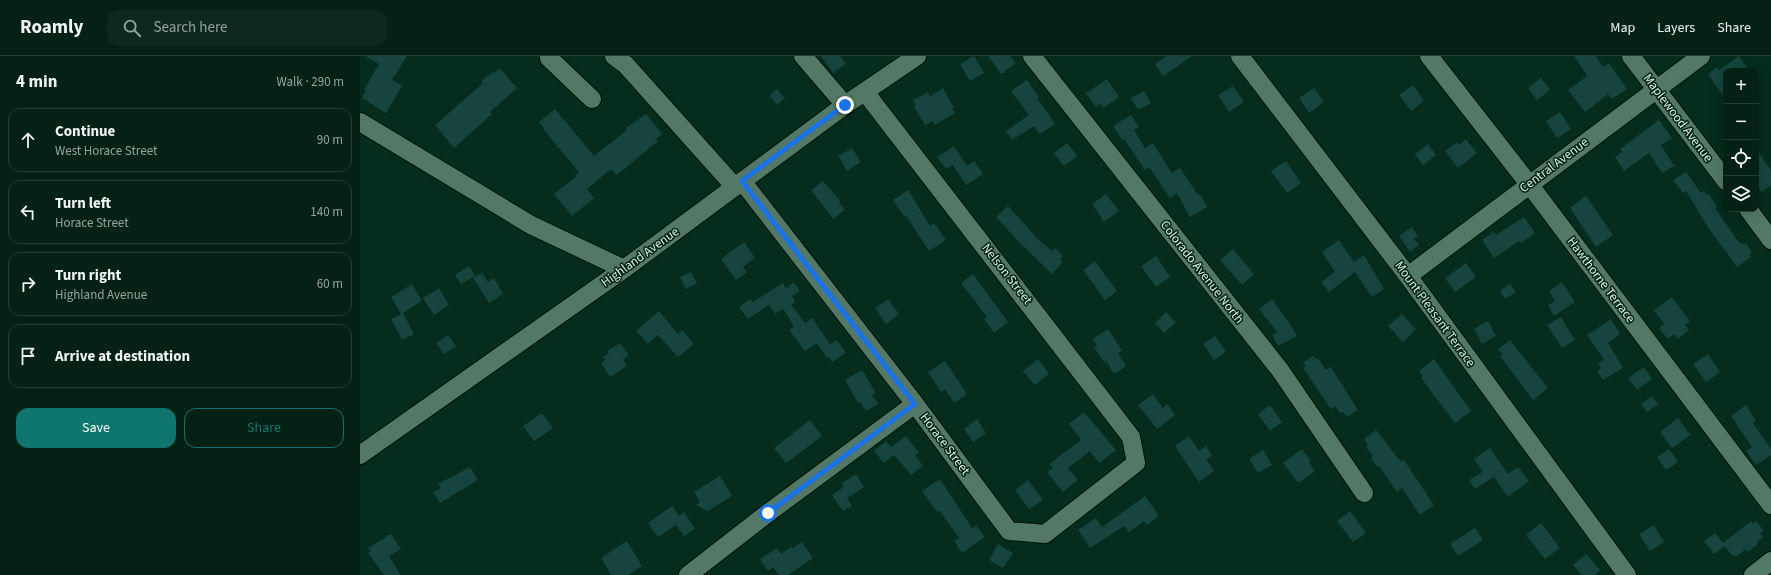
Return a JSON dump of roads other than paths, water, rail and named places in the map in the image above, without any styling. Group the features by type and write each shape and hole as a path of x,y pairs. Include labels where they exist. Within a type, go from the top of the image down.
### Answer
{"street":[{"path":"549,56 549,58 592,99"},
{"name":"Horace Street","path":"614,56 626,66 738,184 915,404 1009,531 1045,534 1136,463"},
{"path":"803,56 845,105"},
{"name":"Highland Avenue","path":"360,455 624,269 845,105 917,56"},
{"name":"Colorado Avenue North","path":"1032,56 1280,370 1364,492"},
{"name":"Mount Pleasant Terrace","path":"1240,56 1408,276 1627,575"},
{"name":"Hawthorne Terrace","path":"1429,56 1529,184 1771,506"},
{"name":"Maplewood Avenue","path":"1631,56 1723,177"},
{"name":"Central Avenue","path":"1408,276 1701,56"},
{"name":"Nelson Street","path":"865,92 1131,437 1136,463"},
{"path":"360,122 531,225 624,269"},
{"path":"1750,212 1771,240"},
{"path":"688,575 768,513 915,404"},
{"path":"1753,575 1771,561"}]}
